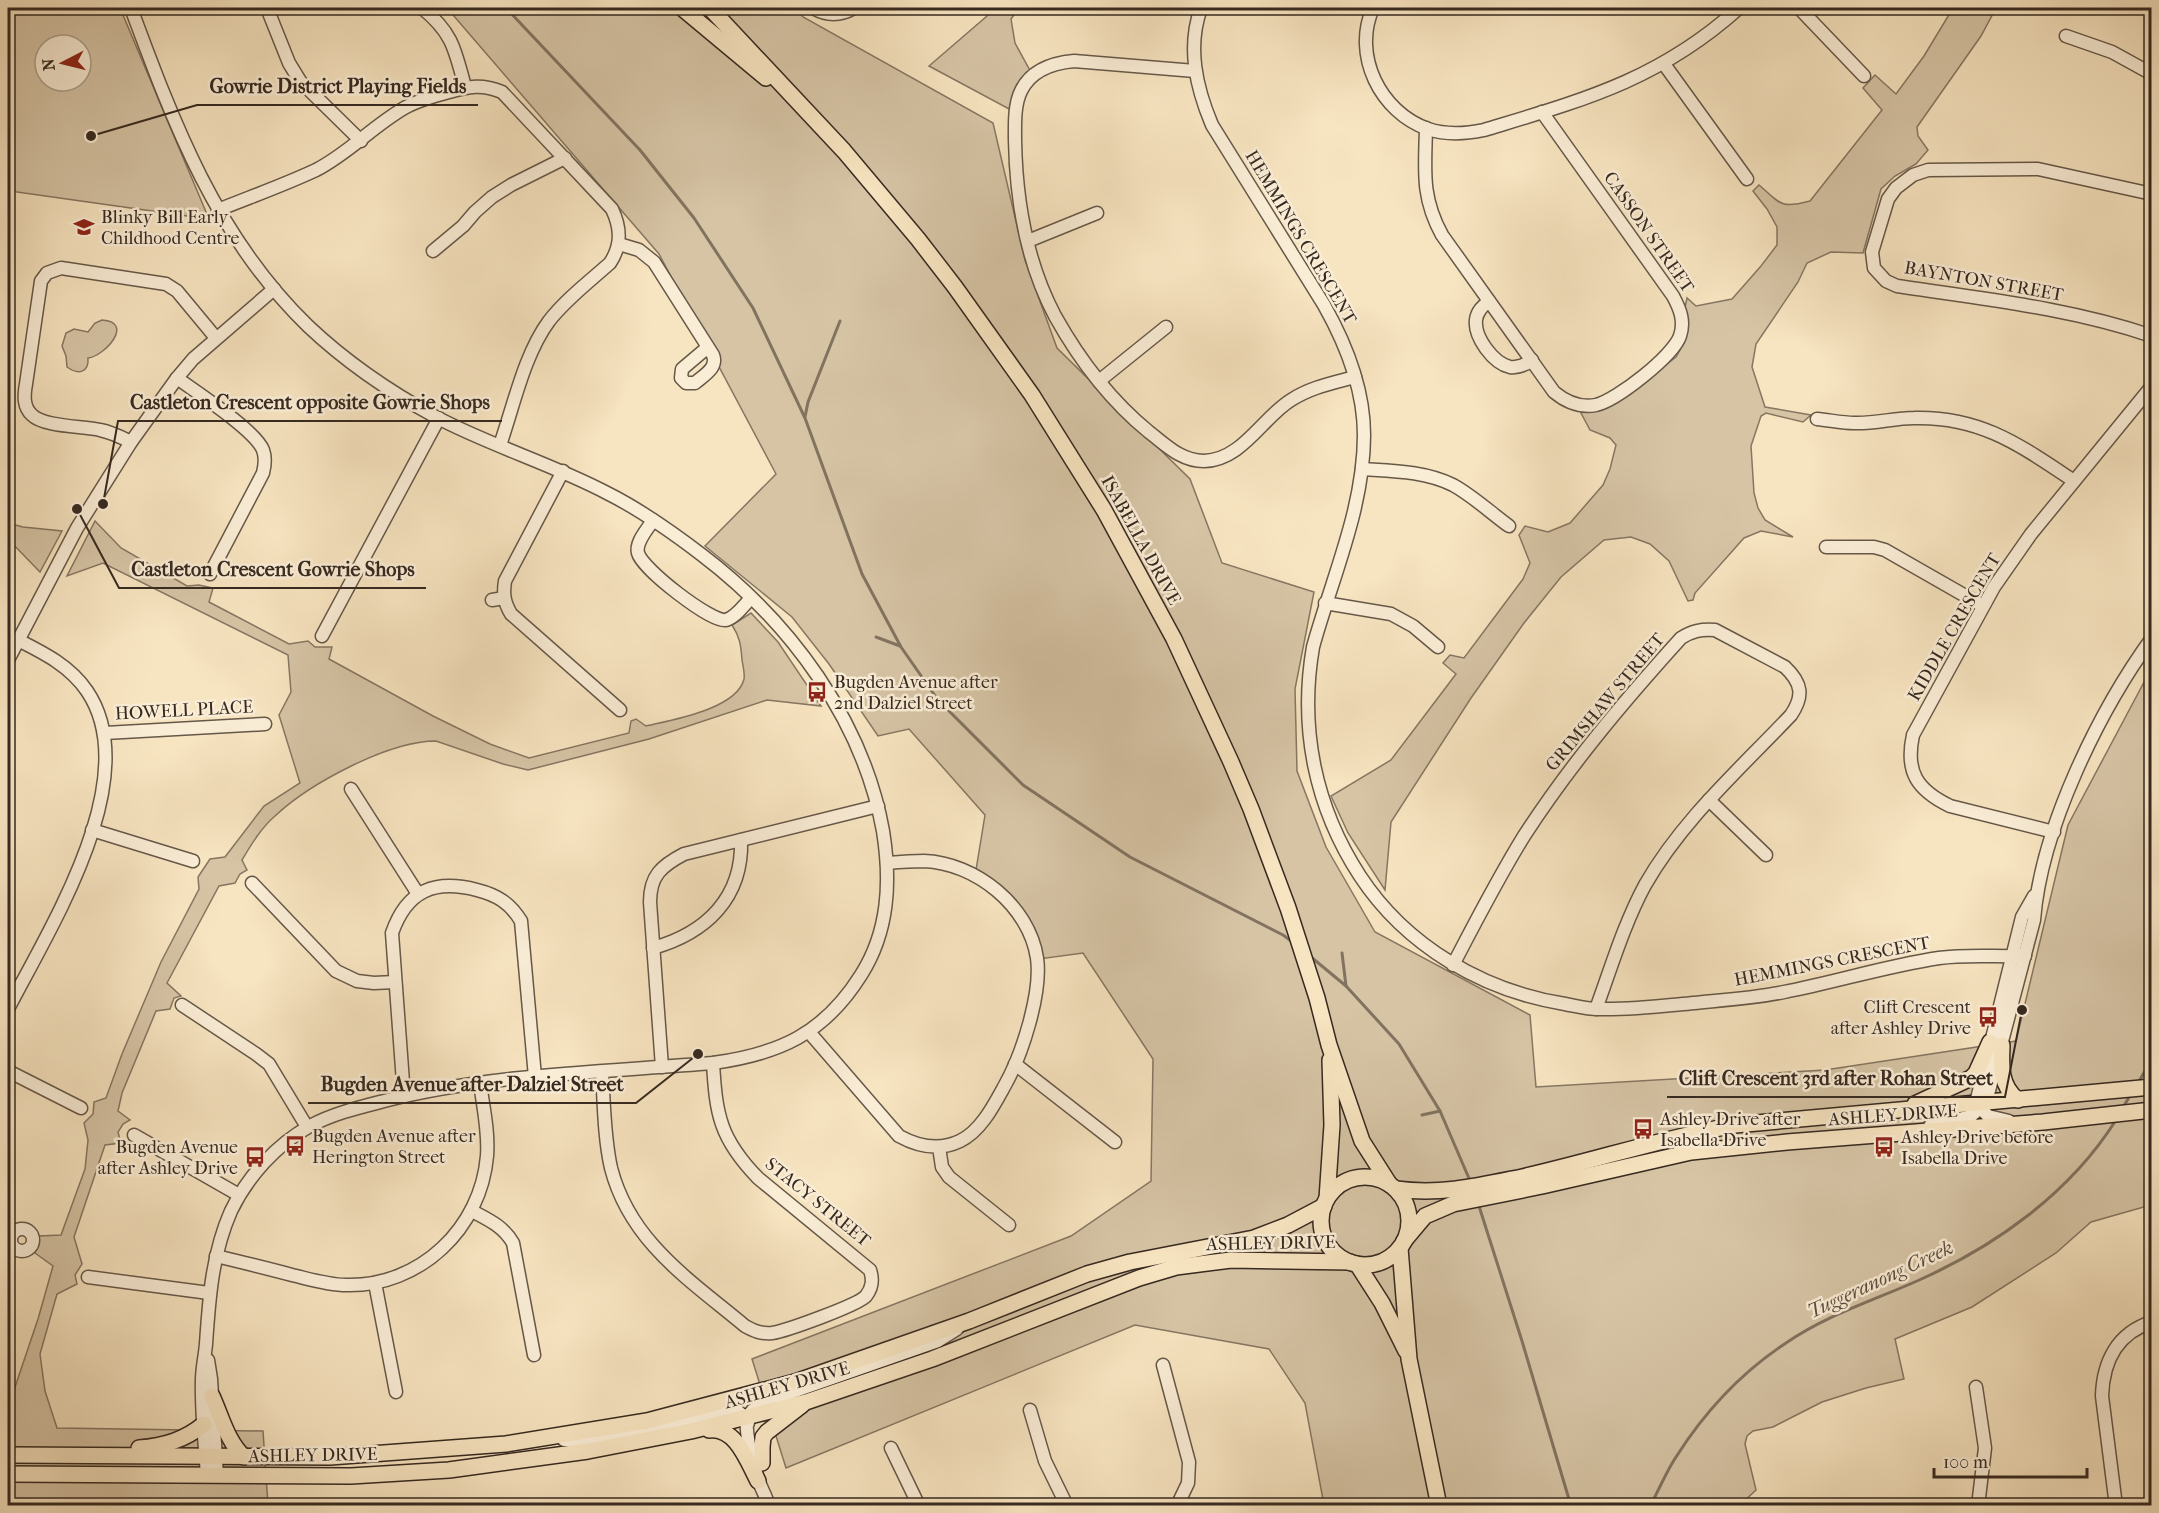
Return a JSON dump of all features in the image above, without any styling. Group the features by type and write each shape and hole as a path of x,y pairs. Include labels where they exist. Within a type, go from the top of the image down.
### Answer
{"main road":[{"name":"ISABELLA DRIVE","path":"682,8 809,115"},
{"name":"ISABELLA DRIVE","path":"710,8 869,180 955,287 1032,395 1104,510 1174,639 1251,809 1288,908 1317,998 1329,1045 1362,1142 1393,1187"},
{"path":"1996,1043 2005,1085 2010,1094 2018,1100"},
{"path":"1904,1109 1971,1078 1996,1043"},
{"name":"ISABELLA DRIVE","path":"1326,1203 1332,1125 1329,1045"},
{"name":"ASHLEY DRIVE","path":"1510,1186 1562,1168 1697,1132 1735,1125 1904,1109 1981,1105 2151,1087"},
{"name":"ASHLEY DRIVE","path":"1402,1244 1425,1216 1451,1198 1691,1152 1786,1142 2025,1124 2151,1110"},
{"path":"1354,1178 1374,1178 1393,1187 1405,1202 1408,1211 1408,1231 1402,1244 1391,1256 1369,1265 1354,1263 1338,1255 1327,1241 1322,1223 1326,1203 1337,1188 1354,1178"},
{"name":"ASHLEY DRIVE","path":"1393,1187 1451,1198"},
{"name":"ASHLEY DRIVE","path":"13,1455 244,1457 371,1455 533,1440 648,1421 795,1382 969,1321 1087,1274 1130,1262 1254,1238 1288,1225 1326,1203"},
{"path":"1402,1244 1410,1359 1439,1506"},
{"name":"ASHLEY DRIVE","path":"12,1474 351,1476 449,1470 588,1451 691,1431 806,1402 932,1359 1139,1278 1176,1267 1231,1260 1354,1263"},
{"path":"1354,1263 1382,1302 1410,1359"},
{"path":"212,1396 230,1440 244,1457"},
{"path":"762,1463 763,1437 806,1402"},
{"path":"72,1455 88,1448 131,1448 165,1444 189,1435 204,1424"},
{"path":"691,1431 720,1429 733,1437 762,1487"}],"street":[{"path":"131,8 180,136 218,210 244,250 274,289 309,326 348,361 392,391 439,418 563,471 609,494 654,520 705,557 751,598 813,669 834,701 852,735 867,770 878,806 887,863 886,909 877,944 867,966 839,1006 809,1032 773,1050 747,1058 712,1063 535,1077 480,1083 404,1096 348,1110 307,1127 277,1149 260,1166 239,1195 216,1256 209,1293 202,1380 204,1424 211,1457"},
{"path":"267,8 289,63 300,81 361,141"},
{"path":"422,8 438,21 449,35 465,87"},
{"path":"813,8 825,14 840,14 855,8"},
{"name":"HEMMINGS CRESCENT","path":"1201,8 1193,45 1199,93 1212,124 1339,333 1355,377 1362,411 1364,434 1362,469 1351,521 1325,603 1310,665 1307,719 1311,754 1319,789 1342,846 1378,900 1425,945 1453,965 1521,994 1549,1002 1596,1009 1640,1008 1753,998 1943,957 2018,956"},
{"path":"1373,8 1366,33 1366,52 1374,80 1385,97 1399,111 1426,128 1450,133 1467,133 1610,90 1664,64 1694,45 1739,8"},
{"path":"1798,8 1864,76"},
{"path":"2066,36 2112,52 2151,74"},
{"path":"1195,70 1074,61 1052,65 1028,80 1020,91 1015,129 1019,195 1028,242 1039,279 1054,314 1074,349 1099,381 1140,425 1172,451 1190,459 1203,461 1230,454 1290,400 1306,392 1355,377"},
{"path":"1664,64 1747,179"},
{"path":"218,210 315,170 339,157 414,103 465,87 478,86 502,92 612,209 618,223 619,244 610,263 565,303 539,336 500,445"},
{"name":"CASSON STREET","path":"1426,128 1425,188 1432,217 1442,235 1554,392 1563,400 1576,405 1597,405 1610,400 1664,359 1674,348 1680,335 1682,322 1680,308 1542,112"},
{"path":"433,250 464,226 475,212 492,197 565,158"},
{"name":"BAYNTON STREET","path":"2151,194 2038,169 1928,170 1913,175 1901,183 1888,199 1871,257 1874,268 1881,277 1897,286 2079,315 2117,324 2151,336"},
{"path":"1028,242 1097,213"},
{"path":"619,244 639,250 654,262 708,347"},
{"path":"131,442 101,430 44,422 32,416 25,404 24,396 39,292 41,281 47,273 61,268 166,284 177,291 216,338"},
{"path":"8,660 69,542 131,442 193,359 274,289"},
{"path":"1489,301 1480,310 1476,320 1479,335 1486,347 1496,359 1507,366 1519,367 1532,360"},
{"path":"1099,381 1166,327"},
{"path":"177,378 251,434 263,449 265,461 263,473 210,574"},
{"name":"KIDDLE CRESCENT","path":"2054,832 1950,806 1935,799 1923,789 1912,770 1910,749 1913,735 1983,606 2031,534 2151,386"},
{"path":"322,636 439,418"},
{"path":"1817,419 1855,423 1914,418 1967,423 2004,436 2074,481"},
{"path":"1362,469 1404,472 1435,478 1453,486 1509,526"},
{"path":"563,471 507,575 503,592 498,599 511,614 621,710"},
{"path":"654,520 641,540 638,553 642,562 665,584 721,620 734,616 751,598"},
{"path":"1827,547 1875,547 1885,550 1983,606"},
{"path":"1325,603 1391,614 1413,626 1438,647"},
{"name":"GRIMSHAW STREET","path":"1453,965 1524,837 1579,758 1620,707 1680,638 1704,629 1724,634 1785,668 1793,675 1800,690 1800,700 1791,715 1679,834 1645,886 1628,922 1596,1009"},
{"path":"1890,1135 1971,1116 1981,1105 2018,956 2034,920 2036,892 2073,779 2097,727 2151,638"},
{"path":"8,1009 73,880 92,830 105,775 107,754 105,733 99,711 81,683 64,666 18,640"},
{"name":"HOWELL PLACE","path":"105,733 265,724"},
{"path":"351,789 418,894"},
{"path":"1709,800 1766,855"},
{"path":"662,1067 650,889 659,871 670,861 684,854 878,806"},
{"path":"92,830 193,861"},
{"path":"653,948 691,933 708,921 721,907 738,875 742,857 741,840"},
{"path":"809,1032 899,1136 918,1144 939,1147 959,1142 975,1130 996,1102 1016,1064 1031,1014 1037,968 1037,957 1028,928 1001,894 960,869 925,861 887,863"},
{"path":"252,883 336,971 357,981 395,982"},
{"path":"404,1096 392,933 401,912 418,894 437,886 450,885 489,893 514,909 521,921 524,934 535,1077"},
{"path":"182,1005 269,1064 307,1127"},
{"name":"STACY STREET","path":"602,1072 611,1167 619,1192 640,1231 664,1259 746,1326 759,1333 780,1332 858,1302 870,1290 873,1278 870,1270 758,1178 742,1162 730,1145 721,1126 716,1107 712,1063"},
{"path":"1016,1064 1115,1142"},
{"path":"8,1071 81,1108"},
{"path":"216,1256 316,1281 346,1285 375,1283 406,1272 433,1256 455,1235 472,1211 484,1177 487,1154 480,1083"},
{"path":"1981,1105 1995,1118 2025,1124"},
{"path":"134,1134 239,1195"},
{"path":"939,1147 942,1167 949,1177 1009,1225"},
{"path":"472,1211 496,1224 506,1232 513,1243 534,1355"},
{"path":"88,1277 209,1293"},
{"path":"375,1283 396,1392"},
{"path":"770,1506 747,1437 746,1418 753,1410 772,1399 938,1341 969,1321"},
{"path":"2116,1506 2102,1396 2103,1379 2107,1362 2121,1341 2134,1330 2151,1322"},
{"path":"206,1344 212,1396 212,1476"},
{"path":"1163,1365 1189,1462 1188,1483 1177,1506"},
{"path":"1976,1387 1985,1448 1978,1506"},
{"path":"533,1440 587,1440 736,1410 746,1418 754,1435 766,1479 762,1487"},
{"path":"1030,1410 1045,1461 1067,1506"},
{"path":"891,1448 919,1506"}],"shaded area":[{"path":"8,8 120,8 209,219 10,191 8,193"},
{"path":"447,8 795,8 803,17 993,123 1025,260 1057,348 1190,479 1222,563 1314,592 1295,689 1297,771 1326,847 1375,932 1530,1015 1536,1087 1825,1070 2016,1041 2068,825 2151,669 2151,1205 2091,1222 2056,1253 1972,1307 1895,1339 1904,1379 1822,1402 1773,1427 1753,1431 1747,1436 1745,1444 1756,1490 1740,1505 1324,1505 1305,1403 1269,1349 1135,1325 786,1468 752,1359 1071,1236 1151,1181 1153,1059 1083,953 1039,959 1036,945 976,870 985,815 909,729 878,736 829,664 792,617 705,546 776,474 659,254"},
{"path":"992,8 1019,8 1011,19 1015,43 1033,76 1011,110 929,66 987,16"},
{"path":"1953,8 1996,8 1981,36 1917,127 1918,136 1928,150 1916,164 1895,176 1881,189 1863,253 1831,252 1807,263 1798,282 1756,344 1752,367 1765,407 1811,415 1803,422 1766,413 1761,416 1751,446 1754,493 1758,508 1765,520 1793,537 1761,531 1744,538 1695,593 1693,600 1688,601 1669,561 1650,544 1631,537 1604,540 1561,577 1524,623 1471,698 1391,822 1385,890 1348,833 1331,796 1391,760 1456,674 1443,663 1450,655 1464,658 1523,579 1530,563 1519,535 1525,526 1548,532 1570,523 1603,485 1616,445 1610,438 1590,430 1581,413 1583,410 1604,408 1614,404 1676,357 1684,343 1687,329 1685,307 1687,298 1696,306 1732,299 1777,245 1777,227 1753,191 1759,185 1777,201 1786,204 1810,201 1882,110 1863,88 1875,75 1896,94 1924,56"},
{"path":"102,320 112,322 116,326 117,332 114,339 102,352 88,358 85,370 79,372 71,370 67,367 62,346 66,333 74,329 88,332 95,323"},
{"path":"95,521 121,548 187,586 199,585 213,588 209,602 289,644 308,641 315,647 332,647 329,659 433,716 490,744 529,758 629,733 631,721 636,719 646,726 702,712 729,698 739,689 744,679 740,642 732,625 751,613 778,642 821,706 767,700 649,739 528,770 436,741 395,748 350,766 290,804 270,821 253,843 242,860 247,870 240,874 235,883 219,886 167,983 181,996 174,998 170,1009 156,1011 122,1093 118,1111 130,1120 123,1124 118,1132 121,1143 105,1145 74,1237 82,1264 75,1275 77,1284 57,1294 40,1354 45,1391 57,1428 263,1431 268,1505 8,1506 8,1394 13,1393 53,1266 35,1253 39,1236 61,1235 85,1169 88,1140 84,1123 93,1114 94,1102 106,1098 161,962 199,889 198,877 210,859 225,857 264,806 300,783 279,715 291,692 288,655 103,563 67,576"},
{"path":"8,523 62,531 40,572 8,539"}],"waterway":[{"path":"506,8 640,150 694,218 753,308 805,418 862,574 901,647 938,700 1023,785 1130,857 1283,935 1294,943"},
{"path":"805,417 808,402 840,321"},
{"path":"876,637 900,646"},
{"path":"1342,953 1346,986"},
{"path":"1311,957 1346,986 1399,1044 1440,1111 1471,1183"},
{"name":"Tuggeranong Creek","path":"2138,1083 2152,1059"},
{"name":"Tuggeranong Creek","path":"2122,1109 2131,1094"},
{"path":"1422,1115 1440,1111"},
{"name":"Tuggeranong Creek","path":"1650,1506 1672,1463 1687,1441 1725,1394 1754,1367 1817,1324 1946,1267 2003,1234 2054,1194 2077,1171 2116,1120"},
{"path":"1478,1203 1571,1506"}],"place":[{"name":"Gowrie District Playing Fields","path":"91,136"},
{"name":"Blinky Bill Early Childhood Centre","path":"84,227"},
{"name":"Castleton Crescent opposite Gowrie Shops","path":"103,504"},
{"name":"Castleton Crescent Gowrie Shops","path":"77,509"},
{"name":"Bugden Avenue after 2nd Dalziel Street","path":"817,692"},
{"name":"Clift Crescent 3rd after Rohan Street","path":"2022,1010"},
{"name":"Clift Crescent after Ashley Drive","path":"1988,1017"},
{"name":"Bugden Avenue after Dalziel Street","path":"698,1054"},
{"name":"Ashley Drive after Isabella Drive","path":"1643,1129"},
{"name":"Bugden Avenue after Herington Street","path":"295,1146"},
{"name":"Ashley Drive before Isabella Drive","path":"1884,1147"},
{"name":"Bugden Avenue after Ashley Drive","path":"255,1157"}]}
